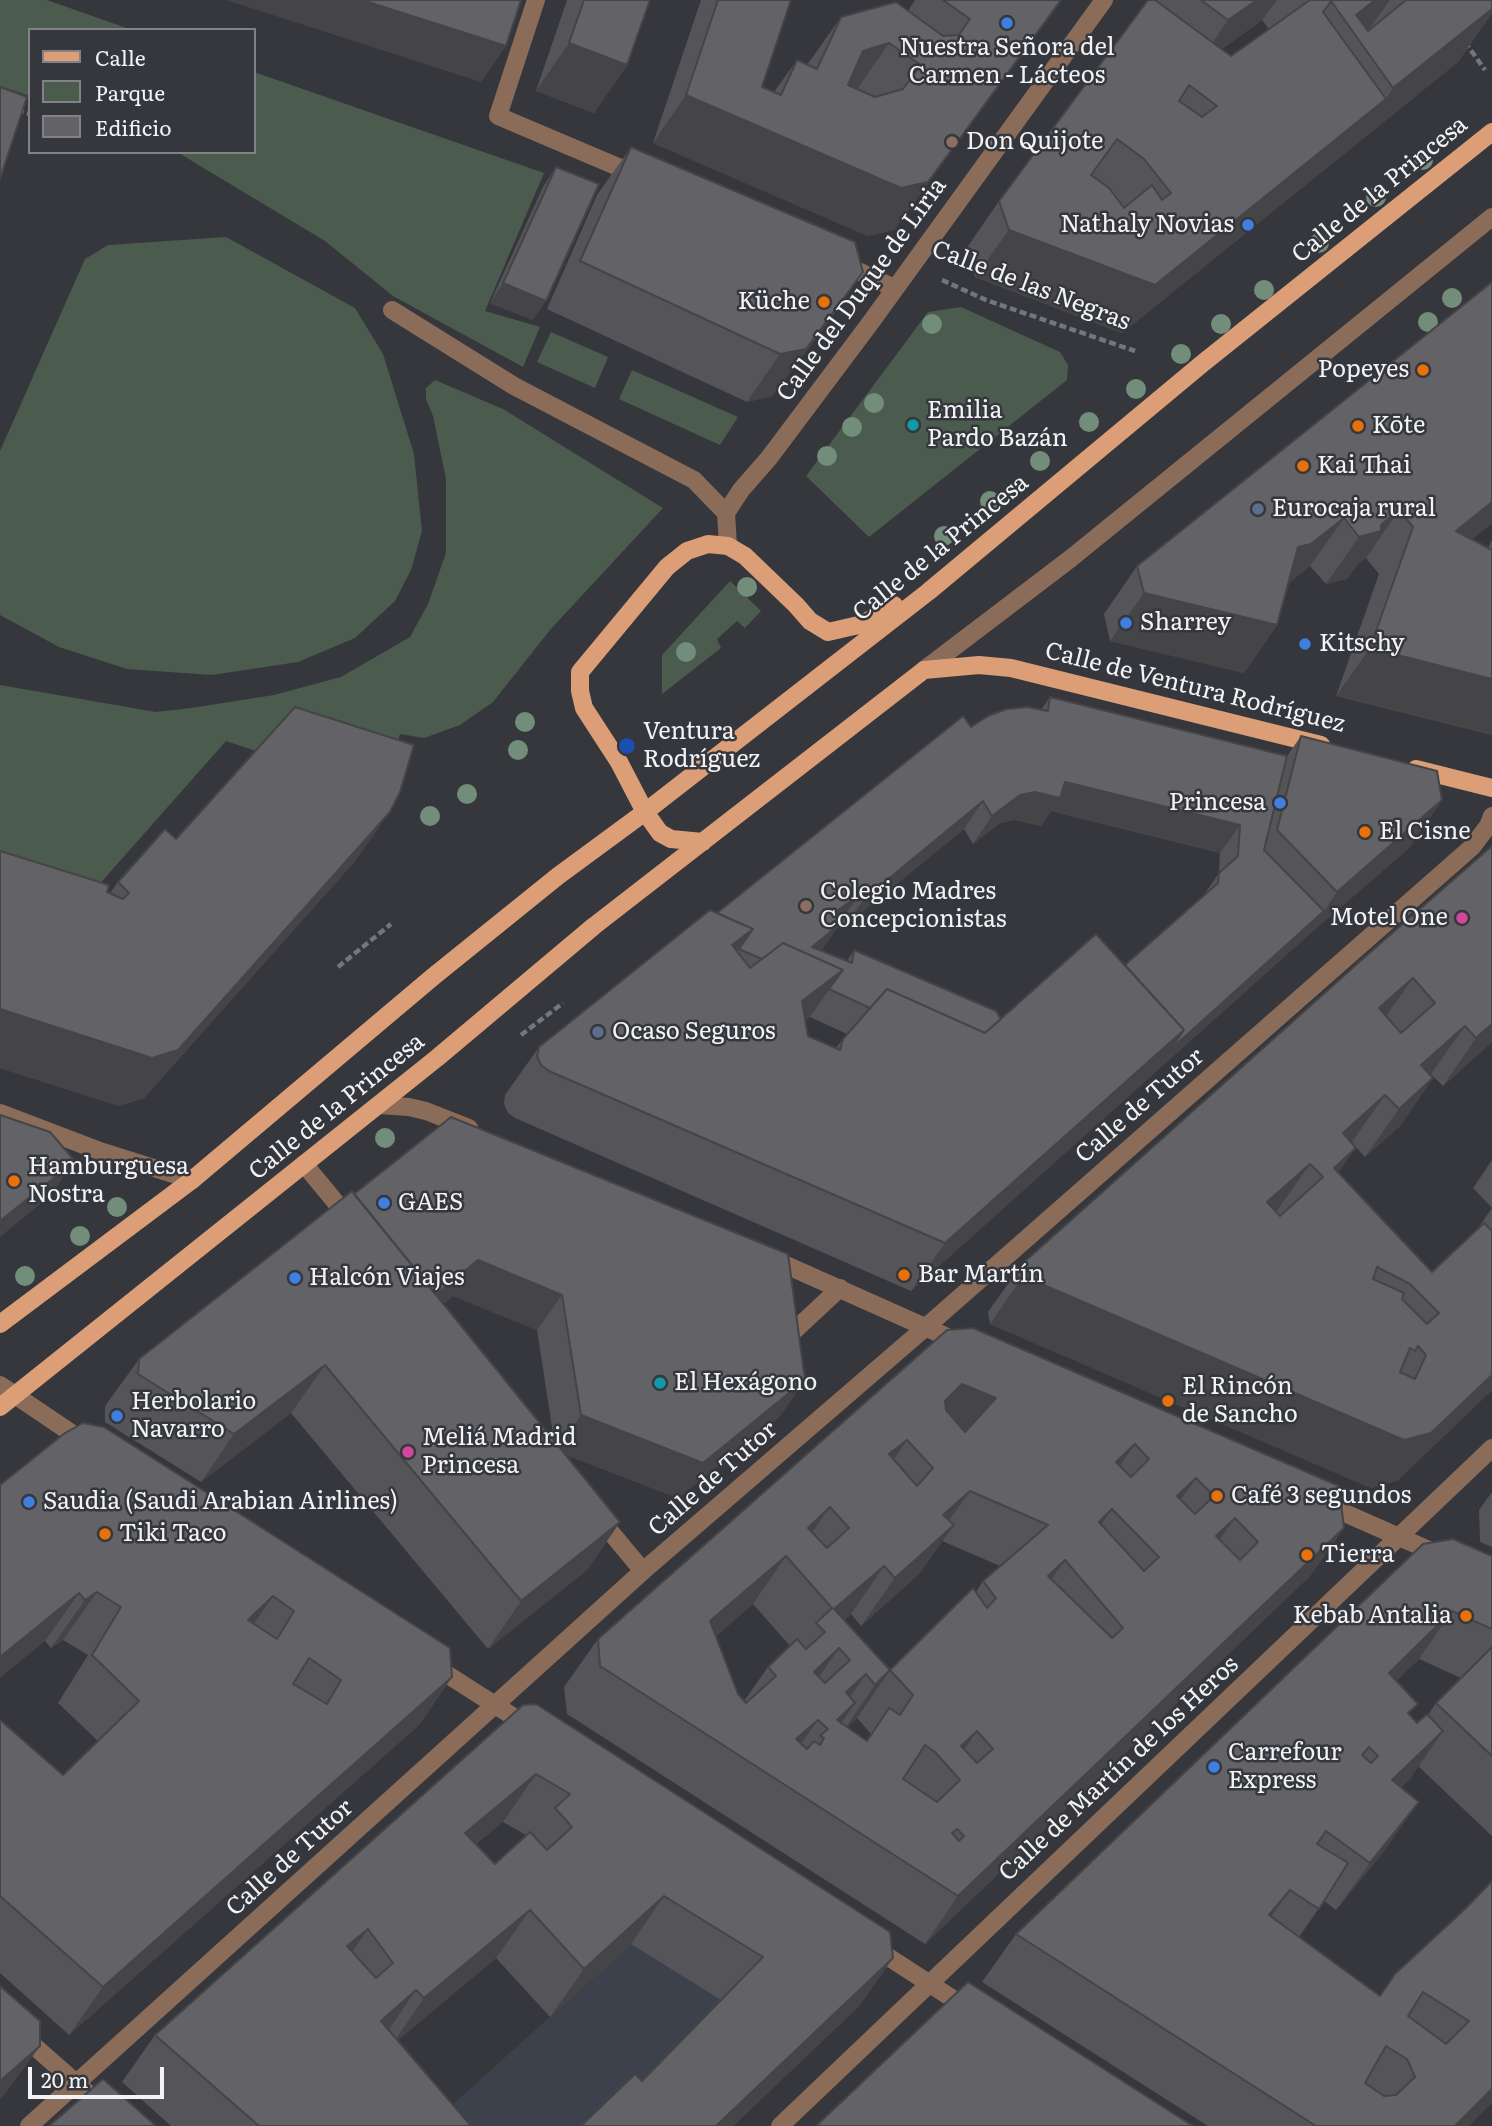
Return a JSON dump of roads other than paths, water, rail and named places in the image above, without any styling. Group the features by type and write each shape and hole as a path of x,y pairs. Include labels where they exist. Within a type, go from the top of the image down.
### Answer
{"main road":[{"name":"Calle de la Princesa","path":"0,1324 192,1180 444,967 558,876 645,812 928,592 1203,363 1492,132"},
{"path":"703,842 671,839 660,833 584,708 580,691 580,672 667,567 687,551 708,544 728,546 753,564 810,621 828,632 863,624 898,603 928,592"},
{"name":"Calle de Ventura Rodríguez","path":"924,670 979,665 1011,668 1334,748"},
{"name":"Calle de la Princesa","path":"0,1407 379,1105 594,926 924,670"},
{"path":"1399,765 1492,788"}],"street":[{"path":"536,0 498,116 650,181"},
{"name":"Calle del Duque de Liria","path":"726,513 871,322 1104,0"},
{"name":"Calle de la Princesa","path":"924,670 1070,559 1492,217"},
{"path":"827,257 894,288"},
{"path":"392,310 514,386 694,480 726,513 728,546"},
{"name":"Calle de Tutor","path":"29,2126 643,1571 926,1327 1472,846 1492,816"},
{"path":"379,1105 426,1111 484,1135"},
{"path":"0,1113 97,1150 192,1180"},
{"path":"304,1164 347,1216"},
{"path":"751,1250 976,1350"},
{"path":"771,1351 840,1288"},
{"path":"0,1385 98,1451"},
{"name":"Calle de Martín de los Heros","path":"780,2126 1492,1448"},
{"path":"1302,1494 1457,1562"},
{"path":"590,1507 643,1571"},
{"path":"414,1653 542,1736"},
{"path":"858,1938 984,2019"},
{"path":"0,2016 125,2126"}],"place":[{"name":"Nuestra Señora del Carmen - Lácteos","path":"1007,23"},
{"name":"Don Quijote","path":"952,142"},
{"name":"Nathaly Novias","path":"1248,225"},
{"name":"Küche","path":"824,302"},
{"name":"Popeyes","path":"1423,370"},
{"name":"Emilia Pardo Bazán","path":"913,425"},
{"name":"Kōte","path":"1358,426"},
{"name":"Kai Thai","path":"1303,466"},
{"name":"Eurocaja rural","path":"1258,509"},
{"name":"Sharrey","path":"1126,623"},
{"name":"Kitschy","path":"1305,644"},
{"name":"Ventura Rodríguez","path":"627,746"},
{"name":"Princesa","path":"1280,803"},
{"name":"El Cisne","path":"1365,832"},
{"name":"Colegio Madres Concepcionistas","path":"806,906"},
{"name":"Motel One","path":"1462,918"},
{"name":"Ocaso Seguros","path":"598,1032"},
{"name":"Hamburguesa Nostra","path":"14,1181"},
{"name":"GAES","path":"384,1203"},
{"name":"Bar Martín","path":"904,1275"},
{"name":"Halcón Viajes","path":"295,1278"},
{"name":"El Hexágono","path":"660,1383"},
{"name":"El Rincón de Sancho","path":"1168,1401"},
{"name":"Herbolario Navarro","path":"117,1416"},
{"name":"Meliá Madrid Princesa","path":"408,1452"},
{"name":"Café 3 segundos","path":"1217,1496"},
{"name":"Saudia (Saudi Arabian Airlines)","path":"29,1502"},
{"name":"Tiki Taco","path":"105,1534"},
{"name":"Tierra","path":"1307,1555"},
{"name":"Kebab Antalia","path":"1466,1616"},
{"name":"Carrefour Express","path":"1214,1767"}]}
